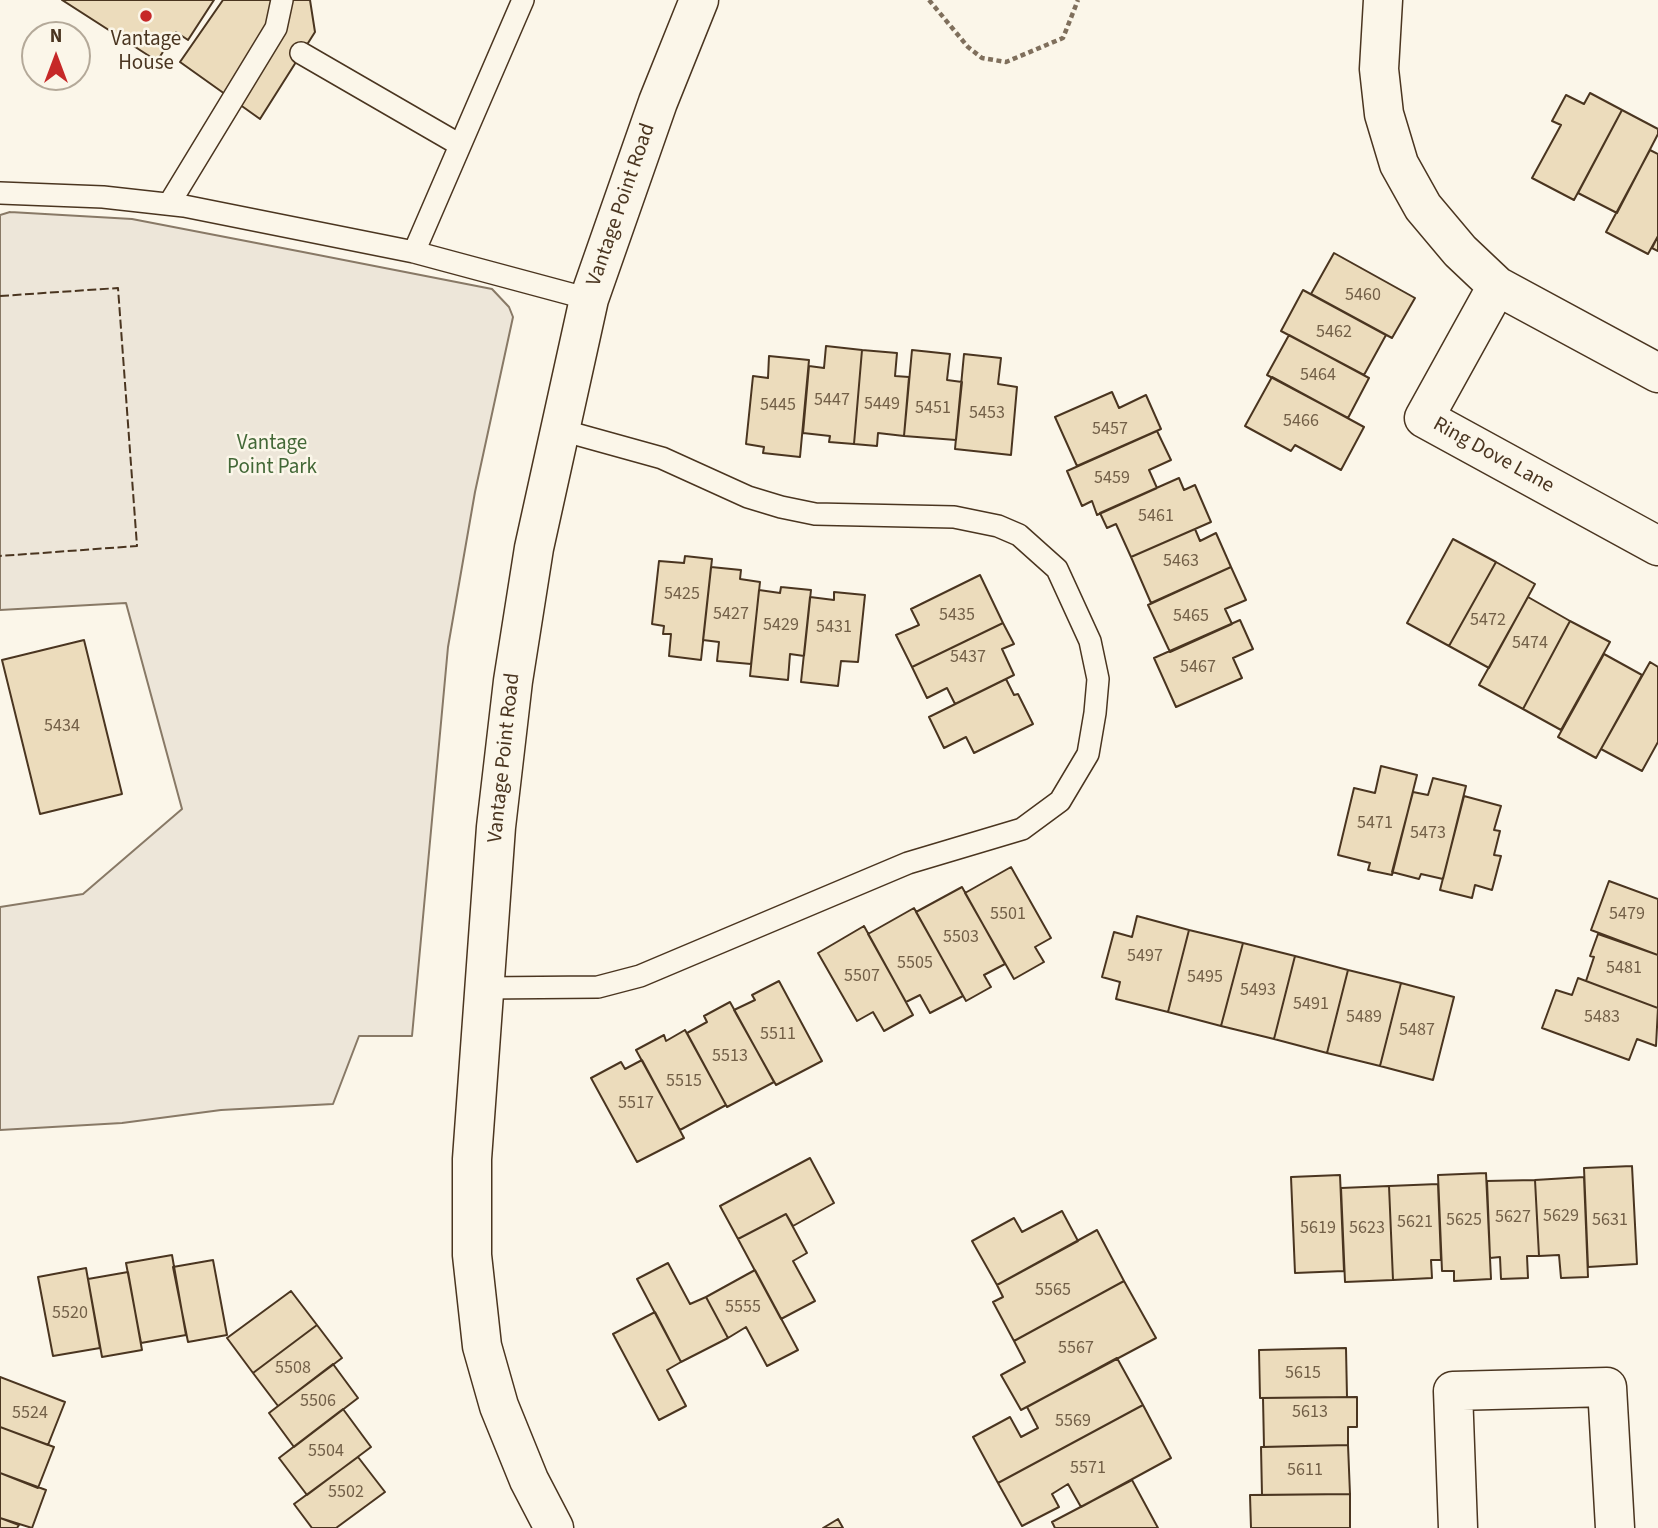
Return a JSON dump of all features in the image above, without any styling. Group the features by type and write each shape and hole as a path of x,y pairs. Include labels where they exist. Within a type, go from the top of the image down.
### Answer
{"street":[{"name":"Vantage Point Road","path":"554,1528 529,1480 499,1406 482,1346 472,1255 472,1159 496,827 513,681 534,548 589,299 658,102 699,0"},
{"path":"1382,0 1379,69 1384,114 1399,164 1423,207 1460,251 1497,286 1658,373"},
{"name":"Ring Dove Lane","path":"1497,286 1424,418 1658,546"},
{"path":"1458,1528 1453,1391 1607,1387 1615,1528"}],"lane":[{"path":"169,204 276,28 282,0"},
{"path":"414,252 523,0"},
{"path":"301,53 460,145"},
{"path":"0,193 103,197 169,204 414,252 589,299"},
{"path":"483,988 598,987 640,976 908,863 1022,829 1060,801 1088,754 1095,713 1098,680 1090,641 1057,569 1019,535 998,526 954,517 816,514 781,508 748,497 662,458 561,430"}],"path":[{"path":"929,0 968,47 982,58 1006,62 1063,38 1078,6 1078,0"}],"green space":[{"name":"Vantage Point Park","path":"10,212 132,219 492,289 509,307 513,317 475,492 448,647 412,1036 359,1036 333,1104 221,1110 122,1123 0,1130 0,907 83,894 182,809 126,603 0,610 0,215"}],"building":[{"name":"Vantage House","path":"62,0 214,0 188,40 176,32 157,61"},
{"path":"223,0 310,0 315,32 260,119 180,62"},
{"path":"1590,93 1622,110 1574,200 1532,178 1561,125 1552,121 1566,95 1584,104"},
{"path":"1622,110 1658,129 1658,134 1617,213 1578,193"},
{"path":"1650,150 1658,154 1658,236 1648,254 1606,232"},
{"path":"1658,236 1658,251 1652,248"},
{"path":"1334,253 1415,298 1392,338 1311,294"},
{"path":"1303,290 1386,335 1364,375 1281,331"},
{"path":"1289,335 1369,378 1348,418 1267,375"},
{"path":"826,346 862,350 854,444 829,442 830,436 803,433 809,366 824,368"},
{"path":"862,350 897,353 895,376 909,377 904,436 878,433 877,446 854,444"},
{"path":"912,350 950,354 947,380 962,382 956,440 904,436"},
{"path":"964,354 1001,358 998,384 1017,387 1011,455 955,449"},
{"path":"769,356 809,360 800,457 763,453 764,447 746,444 753,376 768,378"},
{"path":"1272,377 1364,427 1341,470 1295,445 1291,451 1245,426"},
{"path":"1112,392 1119,408 1146,395 1161,429 1077,466 1055,417"},
{"path":"1157,431 1171,460 1149,470 1157,488 1097,515 1092,501 1082,506 1067,471"},
{"path":"1179,478 1184,490 1195,485 1211,522 1131,557 1116,524 1107,528 1100,513"},
{"path":"1195,529 1200,541 1216,533 1231,567 1151,603 1131,557"},
{"path":"1453,539 1496,562 1449,646 1407,623"},
{"path":"685,556 712,559 701,660 669,656 671,634 663,634 664,626 652,624 659,561 684,563"},
{"path":"1496,562 1535,584 1489,668 1449,646"},
{"path":"711,567 741,570 740,579 760,582 751,664 717,661 719,642 703,640"},
{"path":"1231,567 1246,600 1225,609 1232,624 1170,652 1148,605"},
{"path":"980,575 1003,623 912,667 896,635 919,625 911,609"},
{"path":"781,587 811,590 804,656 790,654 788,680 750,676 759,590 780,593"},
{"path":"834,592 865,595 858,662 841,661 838,686 801,682 810,597 834,600"},
{"path":"1528,597 1570,621 1523,709 1479,685"},
{"path":"1240,620 1253,649 1233,658 1242,678 1176,707 1154,658"},
{"path":"1570,621 1610,642 1561,730 1523,709"},
{"path":"1003,623 1014,644 1002,649 1014,675 955,704 947,688 927,698 912,667"},
{"path":"84,640 122,794 40,814 2,660"},
{"path":"1604,654 1642,675 1596,758 1558,737"},
{"path":"1650,662 1658,667 1658,742 1642,771 1601,749"},
{"path":"1006,679 1014,695 1018,694 1033,724 974,753 966,737 944,748 929,717"},
{"path":"1381,766 1417,775 1392,875 1368,870 1370,863 1338,855 1354,788 1375,793"},
{"path":"1433,778 1466,786 1443,879 1421,874 1419,879 1392,872 1413,792 1428,795"},
{"path":"1464,796 1501,806 1494,830 1500,831 1494,855 1501,856 1492,890 1475,885 1472,898 1440,890"},
{"path":"1011,867 1051,938 1035,947 1044,962 1014,979 965,893"},
{"path":"1609,881 1658,899 1658,955 1591,930"},
{"path":"962,887 1005,964 984,975 991,987 966,1001 916,912"},
{"path":"914,908 963,996 930,1013 920,995 906,1002 868,934"},
{"path":"1137,916 1189,930 1168,1012 1116,999 1120,982 1102,977 1114,932 1132,937"},
{"path":"864,926 913,1015 884,1031 873,1012 857,1021 818,953"},
{"path":"1189,930 1243,943 1221,1026 1168,1012"},
{"path":"1598,934 1658,955 1658,1008 1586,981 1594,957 1590,956"},
{"path":"1243,943 1295,956 1274,1039 1221,1026"},
{"path":"1295,956 1348,970 1327,1053 1274,1039"},
{"path":"1348,970 1401,983 1380,1066 1327,1053"},
{"path":"1578,978 1658,1008 1656,1046 1637,1039 1629,1060 1542,1028 1556,990 1572,995"},
{"path":"779,981 822,1061 776,1085 734,1010 755,1000 752,995"},
{"path":"1401,983 1454,997 1433,1080 1380,1066"},
{"path":"730,1002 774,1082 727,1107 687,1033 707,1022 704,1016"},
{"path":"685,1030 726,1105 680,1130 636,1050 664,1035 666,1041"},
{"path":"642,1060 684,1138 637,1162 591,1078 621,1062 625,1069"},
{"path":"810,1158 834,1203 793,1226 786,1214 738,1239 720,1206"},
{"path":"1632,1166 1637,1264 1588,1267 1584,1168"},
{"path":"1486,1173 1491,1279 1454,1281 1454,1271 1442,1271 1438,1175"},
{"path":"1340,1175 1344,1271 1295,1273 1291,1177"},
{"path":"1584,1177 1588,1277 1561,1278 1559,1255 1539,1256 1535,1180"},
{"path":"1535,1180 1539,1256 1527,1256 1528,1278 1501,1279 1500,1257 1490,1258 1487,1181"},
{"path":"1438,1184 1441,1260 1431,1260 1432,1278 1393,1280 1389,1186"},
{"path":"1389,1186 1393,1280 1345,1282 1341,1188"},
{"path":"1062,1211 1078,1241 997,1285 972,1241 1014,1218 1022,1232"},
{"path":"786,1214 807,1253 793,1261 815,1301 781,1319 738,1239"},
{"path":"1097,1230 1124,1281 1014,1341 993,1302 1003,1297 997,1285"},
{"path":"172,1255 186,1335 141,1343 126,1263"},
{"path":"213,1260 227,1335 188,1342 173,1267"},
{"path":"668,1263 690,1304 706,1297 728,1338 681,1362 637,1279"},
{"path":"86,1268 100,1348 53,1356 38,1277"},
{"path":"755,1270 798,1350 767,1366 746,1327 728,1338 706,1297"},
{"path":"128,1272 142,1350 102,1357 88,1279"},
{"path":"1124,1281 1156,1338 1021,1410 1001,1375 1025,1362 1014,1341"},
{"path":"291,1291 317,1325 253,1373 227,1338"},
{"path":"655,1312 681,1362 667,1370 686,1406 659,1420 613,1334"},
{"path":"317,1325 342,1358 278,1406 253,1373"},
{"path":"1346,1348 1347,1397 1260,1398 1259,1350"},
{"path":"1117,1358 1143,1405 998,1483 973,1437 1010,1417 1021,1437 1038,1428 1027,1407"},
{"path":"333,1364 358,1398 294,1447 269,1413"},
{"path":"0,1377 65,1402 48,1445 0,1427"},
{"path":"1357,1397 1357,1427 1348,1427 1348,1445 1264,1447 1263,1398"},
{"path":"1143,1405 1171,1458 1081,1507 1068,1484 1052,1494 1059,1507 1022,1526 998,1483"},
{"path":"343,1409 371,1447 307,1495 279,1458"},
{"path":"0,1427 54,1447 38,1488 0,1473"},
{"path":"1348,1445 1350,1494 1262,1495 1261,1447"},
{"path":"358,1457 385,1492 336,1528 312,1528 294,1504"},
{"path":"0,1473 46,1490 32,1528 0,1518"},
{"path":"1132,1480 1158,1528 1055,1528 1052,1522"},
{"path":"1350,1494 1350,1528 1251,1528 1250,1495"},
{"path":"0,1518 19,1525 17,1528 0,1528"},
{"path":"838,1519 843,1528 823,1528"}],"fence":[{"path":"0,296 118,288 137,546 0,556"}],"place":[{"name":"Vantage House","path":"146,16"}]}
